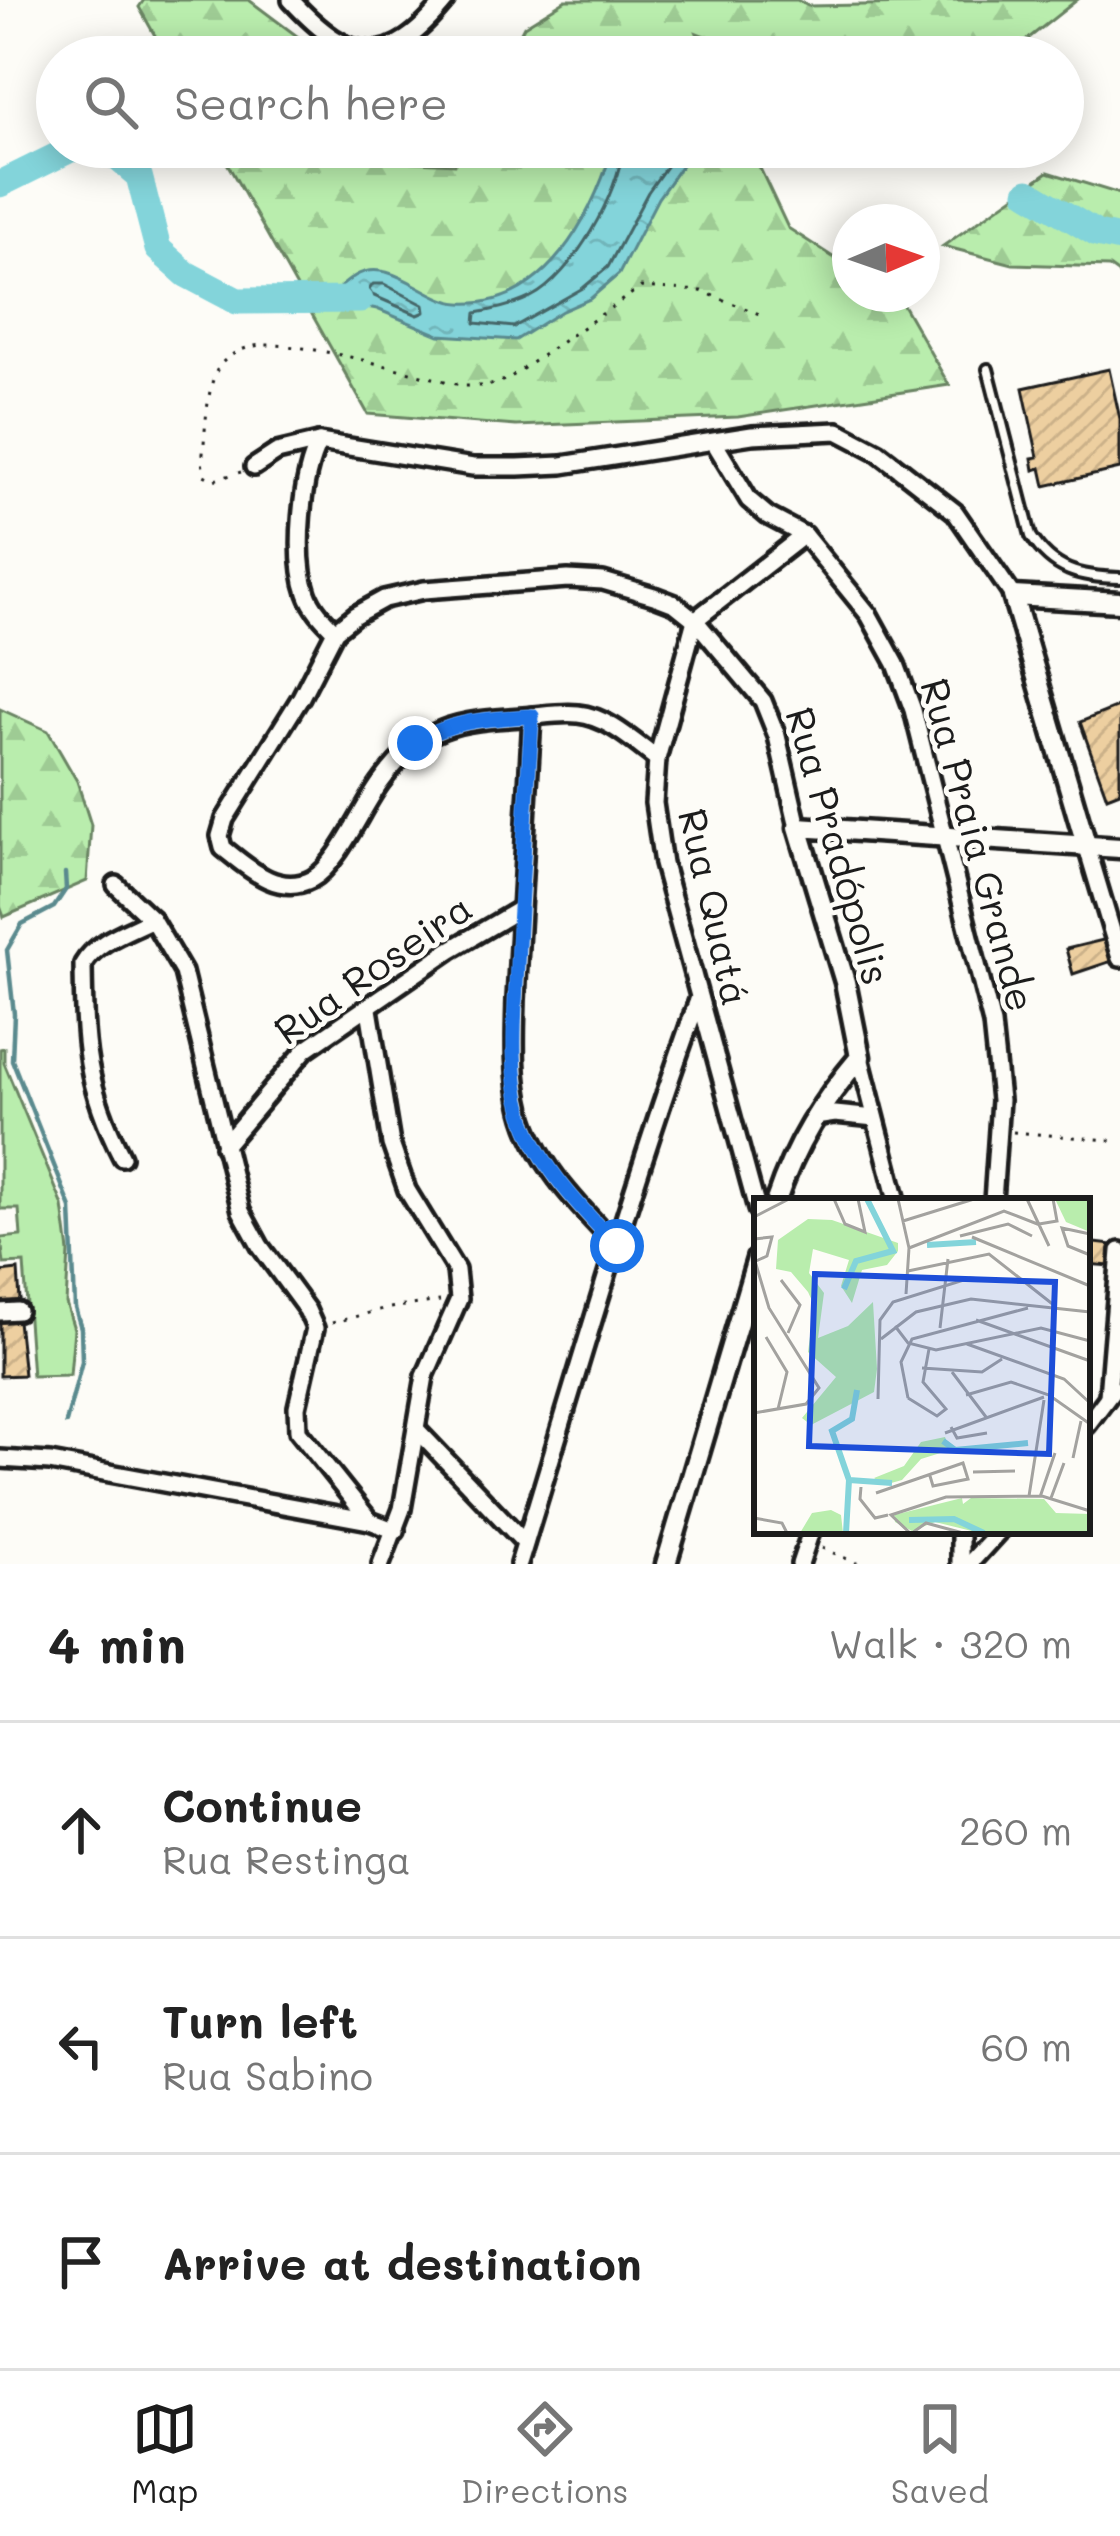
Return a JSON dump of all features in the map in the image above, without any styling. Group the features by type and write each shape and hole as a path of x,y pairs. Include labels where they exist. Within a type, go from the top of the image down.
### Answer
{"street":[{"path":"291,0 331,36"},
{"path":"412,36 446,0"},
{"path":"254,467 277,452 319,442 473,467 562,465 752,435 838,431 878,452 956,512 1013,596 1120,958"},
{"path":"319,442 306,486 303,573 307,594 335,631 301,698 224,820 223,848 274,883 310,881 329,862 380,783 415,743 439,728 472,720 579,714 610,724 657,759"},
{"name":"Rua Praia Grande","path":"714,442 749,500 804,535 868,616 896,664 913,710 992,1024 999,1131 993,1198"},
{"path":"695,620 804,535"},
{"name":"Rua Pradópolis","path":"335,631 384,599 424,590 568,579 603,581 654,596 675,604 695,620 763,701 777,736 896,1198"},
{"path":"1013,596 1120,602"},
{"name":"Rua Quatá","path":"695,620 657,759 654,803 664,865 754,1198"},
{"path":"532,716 515,1041 522,1111 532,1137 562,1183 617,1246"},
{"path":"798,827 1120,848"},
{"path":"116,884 152,920 183,972 234,1190 250,1228 307,1310 314,1328 297,1407 298,1431 370,1521"},
{"name":"Rua Roseira","path":"224,1146 293,1059 450,950 520,909"},
{"path":"122,1157 99,1113 90,1076 83,964 105,943 152,920"},
{"path":"519,1564 648,1139 699,997"},
{"path":"369,1009 391,1144 407,1190 456,1270 460,1299 424,1376 396,1531 380,1564"},
{"path":"750,1180 779,1193 814,1117 836,1082 860,1057"},
{"path":"814,1117 875,1118"},
{"path":"1108,1396 1120,1251"},
{"path":"666,1564 754,1269"},
{"path":"1090,1421 1120,1382"},
{"path":"416,1430 525,1543"},
{"path":"0,1459 50,1462 370,1521 396,1531"},
{"path":"959,1564 960,1534"},
{"path":"969,1564 996,1534"},
{"path":"800,1564 810,1536"}],"lane":[{"path":"988,368 1031,536 1040,551 1070,573 1120,578"}],"path":[{"path":"254,467 214,480 204,475 202,461 212,378 222,363 244,349 264,345 315,351 465,386 488,386 508,379 641,286 701,291 762,315"},
{"path":"999,1131 1120,1141"},
{"path":"314,1328 383,1309 460,1299"},
{"path":"810,1536 859,1564"}],"green space":[{"path":"144,0 249,0 297,36 155,36 139,7"},
{"path":"566,0 797,0 808,6 1077,0 1032,36 519,36 524,26"},
{"path":"230,168 760,168 788,228 832,256 832,312 907,312 949,385 738,417 516,426 368,414"},
{"path":"1048,172 1120,194 1120,275 1109,267 1013,264 943,246"},
{"path":"0,709 48,731 77,781 91,825 87,881 4,917 0,906"},
{"path":"4,1048 4,1063 63,1206 69,1252 66,1303 74,1329 70,1375 32,1376 24,1263 4,1264 1,1238 21,1236 19,1209 0,1209 0,1049"}],"water":[{"path":"606,168 680,168 658,198 619,274 590,299 516,340 439,335 377,309 326,299 351,278 368,271 395,275 460,303 490,301 517,290 561,253"}],"building":[{"path":"1109,369 1120,419 1120,469 1045,486 1041,468 1034,470 1032,458 1038,457 1023,388"},
{"path":"1120,706 1120,792 1107,797 1080,722"},
{"path":"1107,939 1112,961 1073,974 1066,949"},
{"path":"1090,1242 1112,1245 1110,1266 1090,1264"},
{"path":"18,1270 20,1301 0,1302 0,1272"},
{"path":"18,1321 24,1375 0,1376 0,1322"}],"waterway":[{"path":"0,184 36,166"},
{"path":"130,168 139,176 158,249 186,274 237,301 360,300"},
{"path":"1028,192 1097,234 1120,239"},
{"path":"65,873 66,889 54,907 22,924 7,950 14,1014 12,1060 71,1208 82,1361 66,1423"}],"route":[{"path":"415,743 439,728 472,720 532,716 516,999 522,1111 532,1137 562,1183 617,1246"}]}
